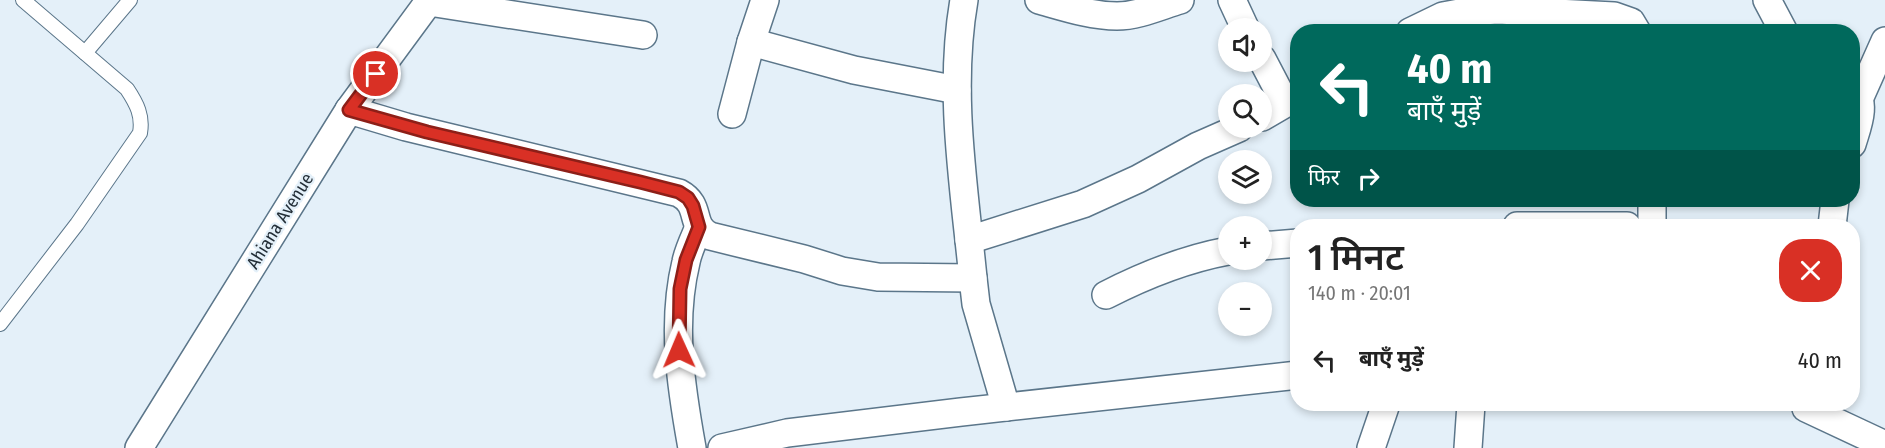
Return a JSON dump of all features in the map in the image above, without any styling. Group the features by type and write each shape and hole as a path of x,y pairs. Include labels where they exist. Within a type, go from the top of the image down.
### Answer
{"street":[{"path":"732,114 765,0"},
{"path":"964,0 959,30 957,90 969,240 976,304 1006,407"},
{"path":"1039,0 1061,7 1118,16 1142,12 1180,0"},
{"path":"1232,0 1240,18"},
{"path":"1767,0 1780,24"},
{"path":"429,1 643,35"},
{"name":"Ahiana Avenue","path":"140,448 349,110 429,1"},
{"path":"1421,24 1443,8 1465,12 1498,10 1614,16 1631,21 1633,24"},
{"path":"1860,86 1885,41"},
{"path":"751,42 854,70 957,90"},
{"path":"1271,72 1290,99"},
{"path":"1272,111 1290,101"},
{"path":"349,110 427,132 679,192 688,198 693,206 702,232 710,236 804,259 842,271 878,277 973,278"},
{"path":"969,240 1083,204 1218,137"},
{"path":"692,448 681,385 678,333 680,289 686,260 699,227"},
{"path":"1272,245 1290,244"},
{"path":"1106,295 1175,264 1218,253"},
{"path":"723,448 787,433 1290,376"},
{"path":"1371,448 1384,411"},
{"path":"1468,448 1471,411"},
{"path":"1812,411 1885,446"}],"lane":[{"path":"0,324 77,224 140,133 142,121 137,104 127,89 22,0"},
{"path":"85,53 130,0"}],"route":[{"path":"376,74 349,110 406,127 679,192 688,198 693,206 699,227 686,260 680,289 679,350"}]}
